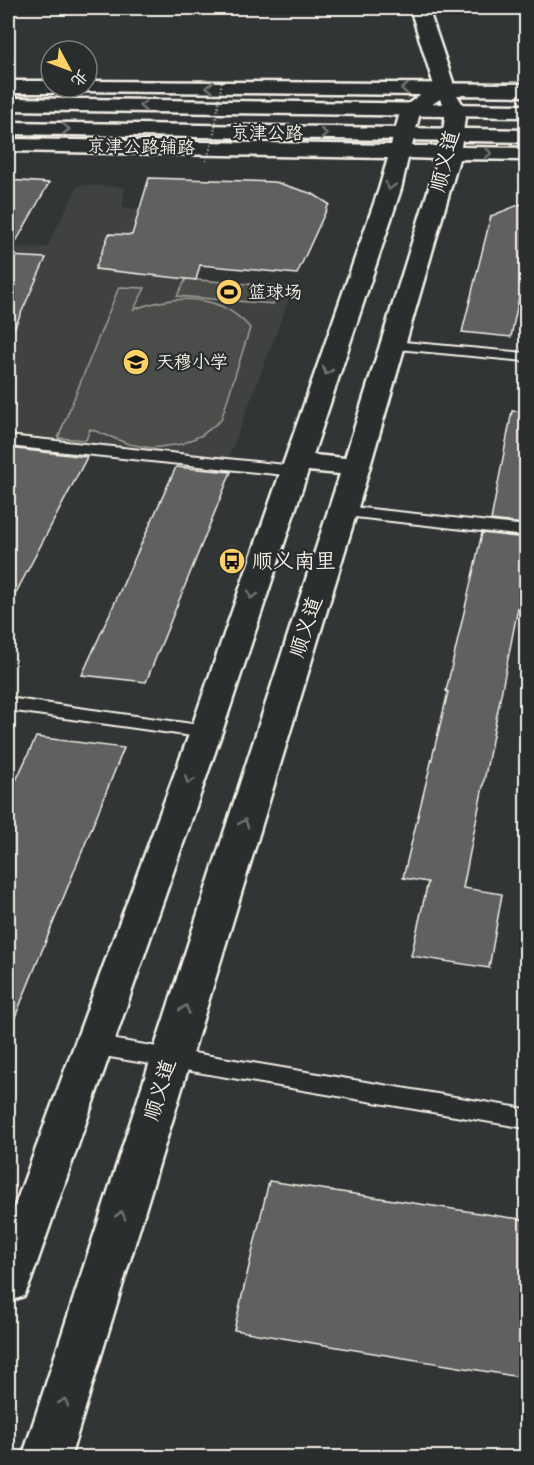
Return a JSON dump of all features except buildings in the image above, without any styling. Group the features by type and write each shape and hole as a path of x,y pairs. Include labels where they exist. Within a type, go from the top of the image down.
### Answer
{"main road":[{"path":"420,8 443,82 443,89"},
{"path":"8,87 39,87"},
{"path":"99,87 526,90"},
{"name":"顺义道","path":"46,1458 343,511 354,467 452,144 456,110 443,89 405,132"},
{"name":"京津公路","path":"8,104 405,132"},
{"name":"京津公路","path":"8,128 405,132 456,110 526,111"},
{"path":"8,1283 206,732 390,189 405,132"},
{"name":"京津公路辅路","path":"8,145 405,132 452,144 526,154"},
{"path":"452,144 526,136"},
{"path":"295,466 354,467"}],"lane":[{"path":"392,345 526,357"},
{"path":"8,441 295,466"},
{"path":"343,511 526,531"},
{"path":"8,704 206,732"},
{"path":"92,1045 526,1119"}],"path":[{"path":"206,160 213,140 222,80"}],"shaded area":[{"name":"天穆小学","path":"78,185 125,187 122,208 230,213 197,278 294,286 227,462 8,437 8,258 13,247 47,247"},
{"name":"篮球场","path":"186,279 281,287 273,304 177,296"},
{"path":"119,287 145,288 134,309 181,299 210,302 238,316 250,328 221,420 202,435 182,444 151,448 129,444 90,429 86,440 58,438"}],"place":[{"name":"篮球场","path":"229,292"},
{"name":"天穆小学","path":"136,362"},
{"name":"顺义南里","path":"232,561"}]}
